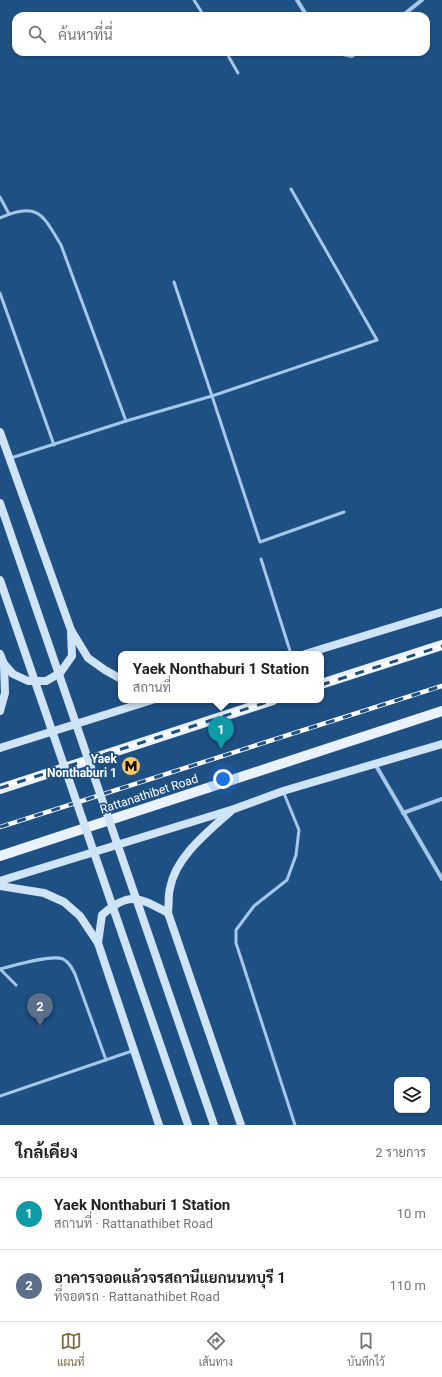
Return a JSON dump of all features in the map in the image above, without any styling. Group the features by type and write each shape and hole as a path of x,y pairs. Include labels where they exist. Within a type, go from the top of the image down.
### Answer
{"main road":[{"path":"0,432 71,630 88,658 118,677"},
{"path":"0,503 214,1125"},
{"path":"0,580 188,1125"},
{"path":"315,651 442,612"},
{"path":"4,664 13,674 28,681 46,681 60,673 72,656 71,630"},
{"path":"324,683 442,646"},
{"path":"0,654 4,664 5,694 0,711"},
{"path":"0,748 142,703"},
{"path":"0,788 264,703"},
{"name":"Rattanathibet Road","path":"0,856 442,711"},
{"path":"0,881 234,809 283,791 442,744"},
{"path":"234,809 194,845 179,865 170,887 168,913 242,1125"},
{"path":"0,886 44,893 64,902 80,916 98,943 159,1125"},
{"path":"98,943 102,915 113,905 131,898 151,904 168,913"}],"street":[{"path":"297,0 304,12"},
{"path":"407,12 422,0"},
{"path":"374,764 442,879"},
{"path":"403,813 442,799"}],"lane":[{"path":"194,0 202,12"},
{"path":"228,56 238,73"},
{"path":"9,459 126,421 212,396 377,340 291,189"},
{"path":"0,197 9,214"},
{"path":"0,218 24,210 39,213 48,223 61,246 126,421"},
{"path":"174,282 260,542 344,512"},
{"path":"0,293 54,445"},
{"path":"260,559 290,651"},
{"path":"283,791 299,830 296,855 287,880 254,906 236,930 236,943 295,1125"},
{"path":"0,969 50,958 62,959 70,965 75,974 106,1060"},
{"path":"0,969 16,985"},
{"path":"0,1096 134,1050"}],"railway":[{"path":"324,684 442,646"},
{"path":"0,827 442,686"},
{"path":"0,788 265,703"}],"place":[{"name":"Yaek Nonthaburi 1 Station","path":"221,749"},
{"name":"Yaek Nonthaburi 1","path":"131,766"},
{"name":"อาคารจอดแล้วจรสถานีแยกนนทบุรี 1","path":"40,1026"}]}
